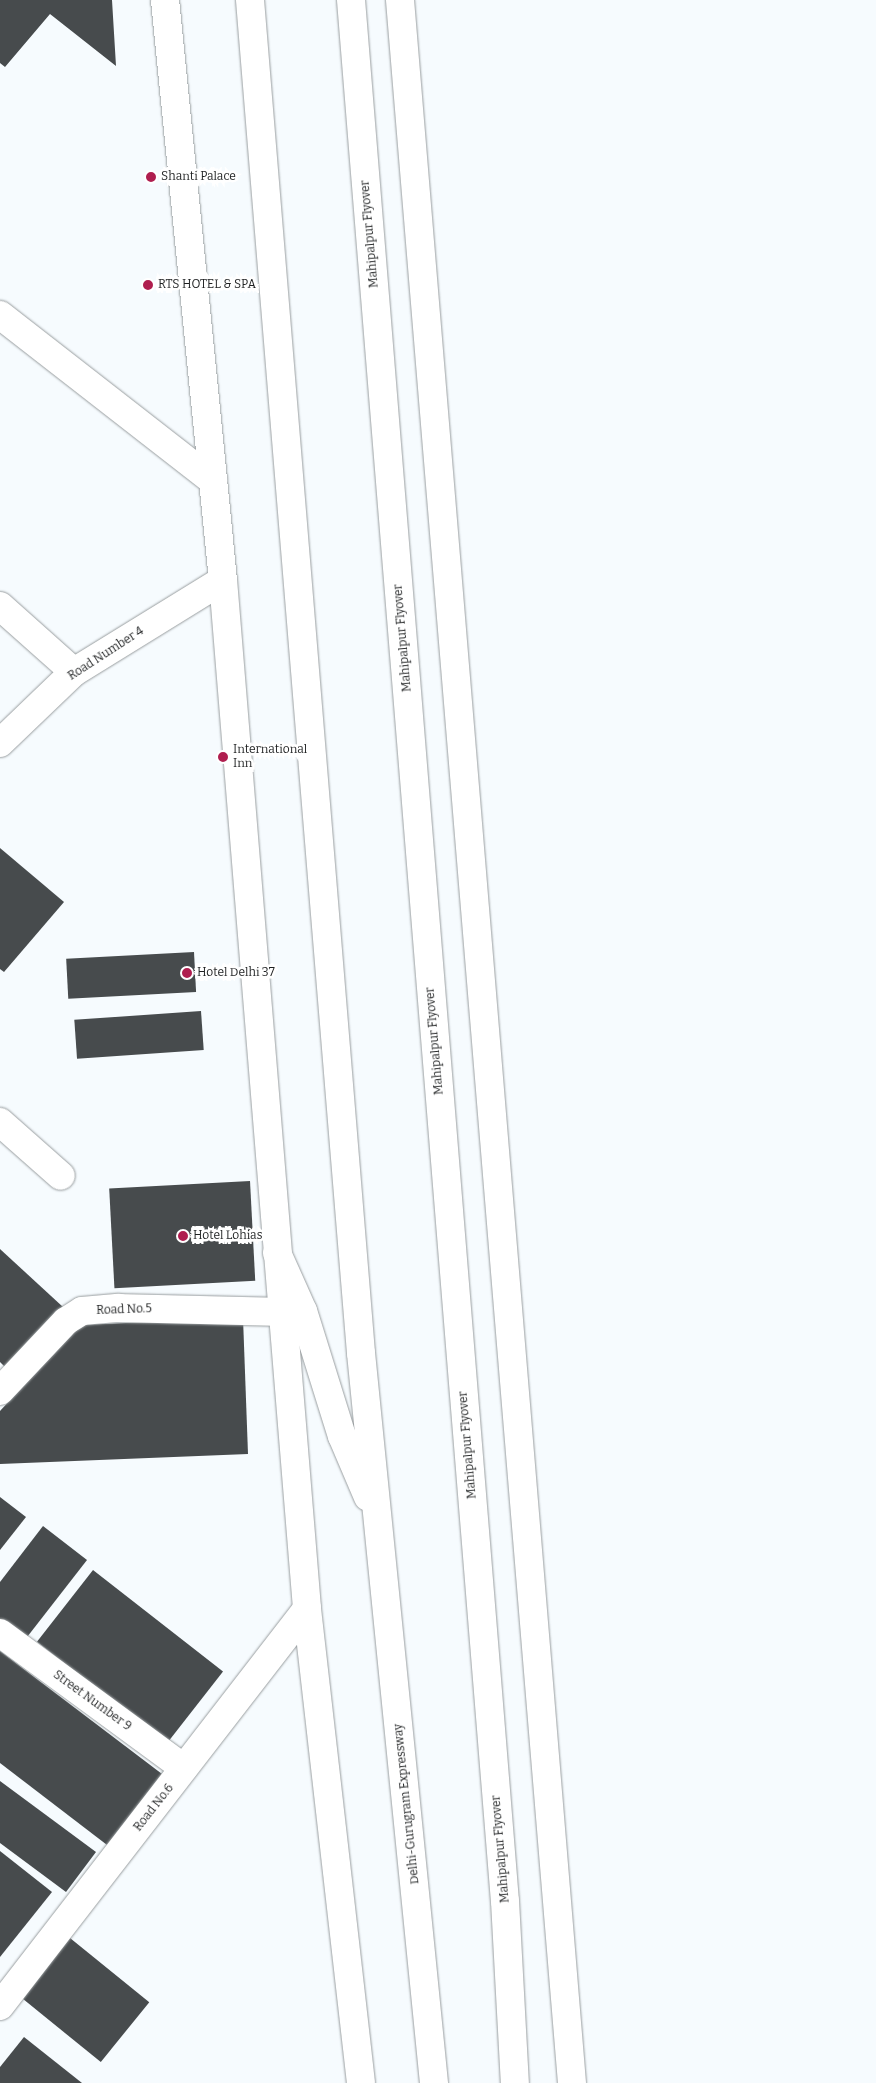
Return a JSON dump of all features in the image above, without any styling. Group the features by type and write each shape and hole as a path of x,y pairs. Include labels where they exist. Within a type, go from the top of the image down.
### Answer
{"main road":[{"path":"165,0 223,580 281,1312 307,1610 361,2083"},
{"path":"250,0 361,1353 380,1526"},
{"name":"Mahipalpur Flyover","path":"351,0 505,1901 515,2083"},
{"path":"400,0 572,2083"},
{"path":"0,315 213,481"},
{"name":"Road Number 4","path":"0,743 74,672 223,580"},
{"path":"0,606 74,672"},
{"path":"0,1122 61,1176"},
{"path":"277,1254 303,1311 342,1436 380,1526"},
{"name":"Road No.5","path":"2,1385 66,1321 82,1311 118,1308 281,1312"},
{"name":"Delhi-Gurugram Expressway","path":"380,1526 434,2083"},
{"name":"Road No.6","path":"0,2006 307,1610"},
{"name":"Street Number 9","path":"0,1633 184,1768"}],"building":[{"path":"0,0 112,0 116,66 50,14 5,67 0,63"},
{"path":"0,848 64,902 4,972 0,969"},
{"path":"194,952 196,992 68,999 66,959"},
{"path":"201,1011 204,1050 77,1059 74,1020"},
{"name":"Hotel Lohias","path":"250,1181 255,1281 114,1288 109,1188"},
{"path":"0,1249 63,1307 6,1368 0,1362"},
{"path":"243,1318 248,1454 0,1464 0,1411 79,1325"},
{"path":"0,1497 26,1517 0,1550"},
{"path":"43,1526 87,1560 24,1641 0,1622 0,1582"},
{"path":"93,1570 223,1672 167,1743 37,1642"},
{"path":"0,1651 166,1777 111,1848 0,1763"},
{"path":"0,1781 96,1852 66,1892 0,1843"},
{"path":"0,1851 52,1892 0,1957"},
{"path":"70,1938 149,2002 101,2062 22,1998"},
{"path":"24,2037 82,2083 0,2083 0,2067"}],"place":[{"name":"Shanti Palace","path":"151,177"},
{"name":"RTS HOTEL & SPA","path":"148,285"},
{"name":"International Inn","path":"223,757"},
{"name":"Hotel Delhi 37","path":"187,973"},
{"name":"Hotel Lohias","path":"183,1236"}]}
